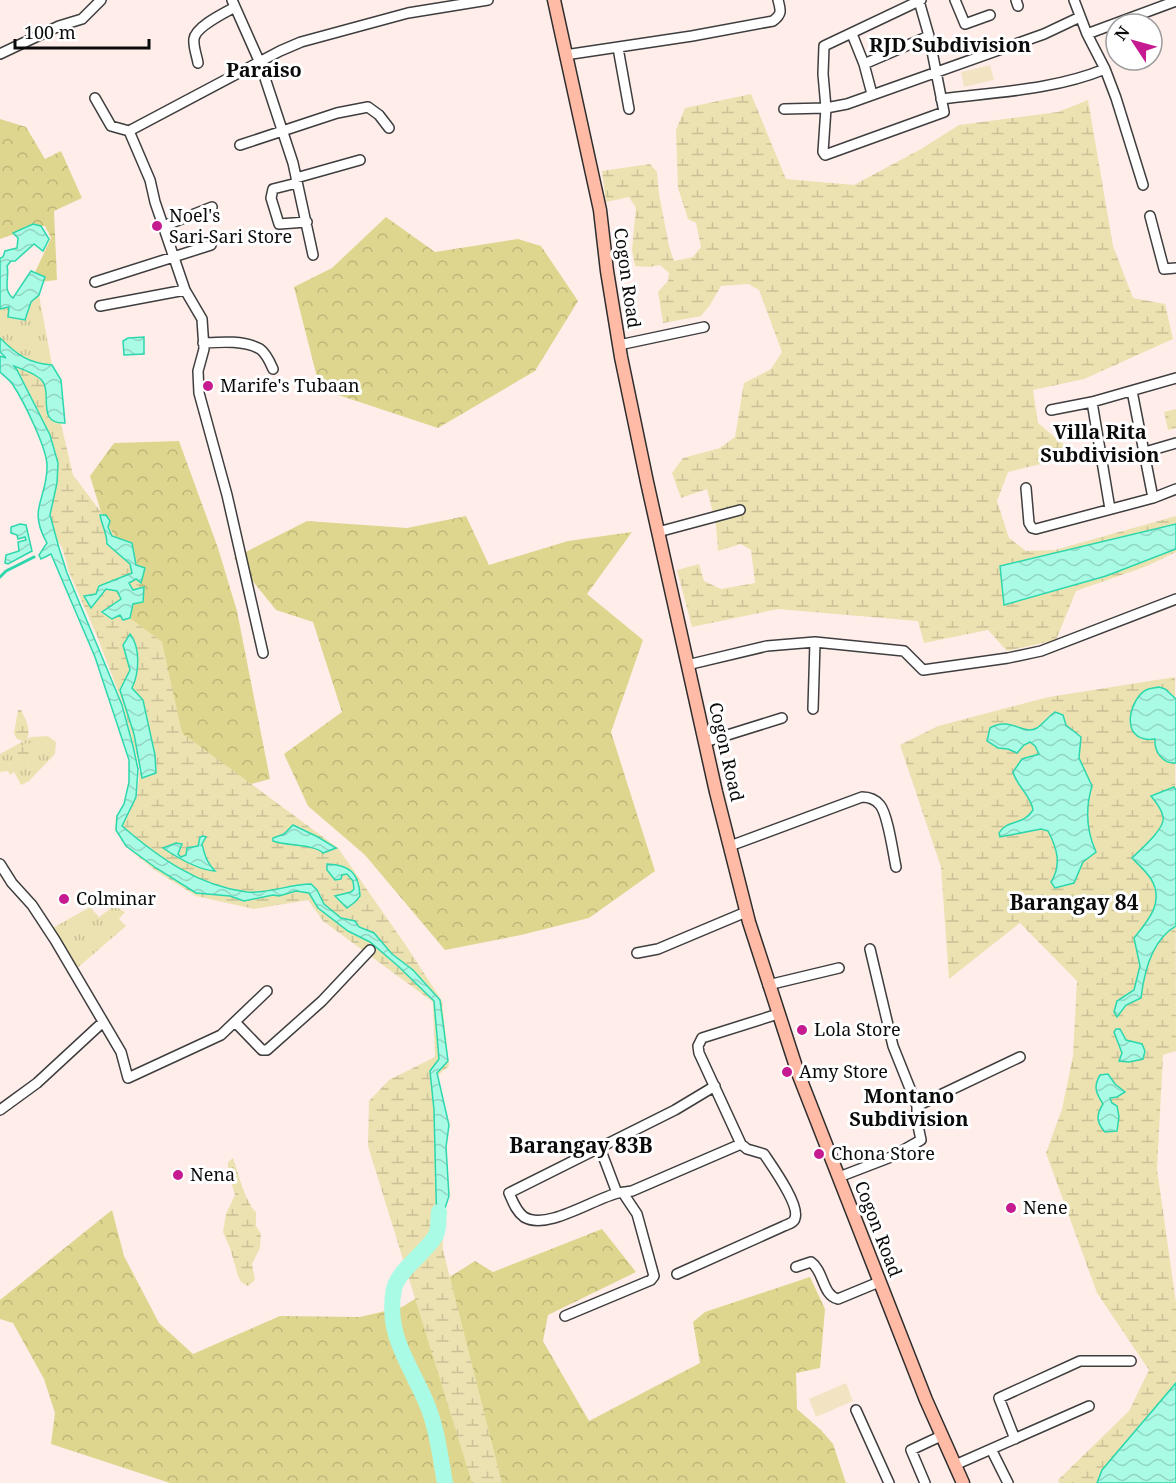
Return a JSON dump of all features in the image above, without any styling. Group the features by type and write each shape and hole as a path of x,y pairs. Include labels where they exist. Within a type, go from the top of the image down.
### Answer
{"street":[{"path":"0,54 59,26 82,19 101,0"},
{"path":"95,98 111,126 129,131 301,42 408,13 489,0"},
{"name":"Cogon Road","path":"554,0 600,210 619,345 658,532 746,912 777,1014 798,1073 879,1282 941,1436 963,1483"},
{"path":"565,55 773,21 780,16 781,12 778,0"},
{"path":"955,0 965,24 990,15"},
{"path":"1074,0 1087,34 1104,67"},
{"path":"920,1 944,108 942,114 825,155 826,108 822,50 826,44 920,1"},
{"path":"1087,34 1176,1"},
{"path":"198,63 194,43 196,33 233,3 260,63 293,162 313,255"},
{"path":"784,110 826,108 847,104 1044,34 1080,17"},
{"path":"852,34 873,94"},
{"path":"864,64 928,36"},
{"path":"618,48 630,109"},
{"path":"941,99 1048,86 1084,78 1104,69"},
{"path":"1106,72 1143,185"},
{"path":"240,145 337,113 368,107 379,115 389,128"},
{"path":"129,131 150,180 185,290 202,319 203,343 198,371 199,393 226,495 263,653"},
{"path":"307,222 279,224 271,198 273,189 360,160"},
{"path":"164,226 212,207"},
{"path":"1150,216 1164,269 1176,268"},
{"path":"94,282 211,245"},
{"path":"100,306 185,290"},
{"path":"619,345 704,327"},
{"path":"203,343 224,342 253,346 265,354 273,369"},
{"path":"1051,410 1132,392 1176,378"},
{"path":"1132,392 1153,498"},
{"path":"1092,402 1110,509"},
{"path":"1145,452 1176,443"},
{"path":"1026,488 1029,523 1032,528 1036,529 1153,498 1176,489"},
{"path":"658,532 740,510"},
{"path":"687,665 767,646 815,642 897,650 908,655 922,670 1041,651 1176,599"},
{"path":"813,709 815,642"},
{"path":"705,742 782,718"},
{"path":"730,846 862,797 871,797 880,805 884,814 896,867"},
{"path":"0,864 12,883 32,905 55,940 121,1052 128,1078 221,1035 267,991"},
{"path":"637,952 658,949 746,912"},
{"path":"839,1177 891,1157 921,1140 917,1106 893,1046 870,949"},
{"path":"234,1022 262,1050 267,1050 322,1001 370,950"},
{"path":"768,985 839,968"},
{"path":"677,1274 793,1222 796,1217 796,1210 786,1189 764,1154 747,1149 741,1144 699,1053 698,1046 702,1038 777,1014"},
{"path":"0,1110 36,1083 103,1022"},
{"path":"917,1106 1020,1057"},
{"path":"715,1086 675,1110 509,1193 516,1209 525,1218 534,1220 577,1211 741,1144"},
{"path":"565,1316 651,1280 654,1276 637,1214 620,1193 600,1148"},
{"path":"796,1267 811,1262 816,1265 828,1292 838,1299 879,1282"},
{"path":"1015,1439 999,1398 1080,1361 1131,1361"},
{"path":"955,1466 1089,1406"},
{"path":"856,1410 889,1483"},
{"path":"925,1483 911,1450 941,1436"},
{"path":"991,1449 1008,1483"}],"green space":[{"path":"751,94 786,179 854,185 921,149 959,125 1058,112 1088,100 1113,246 1133,298 1165,304 1173,339 1084,379 1033,390 1038,423 1064,445 1062,459 1008,472 997,501 1009,538 1026,551 1055,550 1176,516 1176,552 1147,566 1076,591 1056,640 1007,651 988,630 924,643 918,621 778,609 692,627 677,570 699,564 704,581 721,589 755,583 751,550 741,544 718,551 716,525 707,489 681,498 672,473 683,458 720,448 735,437 744,383 771,369 782,352 759,290 748,284 721,286 701,316 663,323 658,292 668,281 669,273 660,265 635,266 632,250 636,208 629,197 606,202 602,171 650,164 657,172 659,194 674,261 693,257 701,247 696,223 688,219 678,188 676,130 685,108"},
{"path":"0,119 26,127 45,159 61,151 82,198 54,211 57,280 30,283 51,238 45,226 38,226 0,239"},
{"path":"386,217 435,252 518,239 541,246 578,301 535,371 438,428 320,389 294,287 332,268"},
{"path":"39,295 52,365 23,357 0,338 0,309 31,302"},
{"path":"11,364 47,364 73,475 101,512 130,564 145,568 130,618 162,642 182,733 338,848 442,1001 449,1066 437,1076 443,1250 502,1483 472,1483 368,1146 369,1101 389,1080 435,1057 433,1002 323,921 308,900 254,909 196,896 156,871 126,847 115,830 116,816 137,797 140,769 123,704 69,572 62,547 54,536 50,507 58,463 50,435 18,370"},
{"path":"1176,409 1176,428 1168,430 1164,412"},
{"path":"179,441 218,548 237,611 270,779 214,794 182,733 130,618 130,564 101,512 90,476 114,443"},
{"path":"466,516 489,565 568,541 632,532 587,594 643,640 611,732 655,871 589,918 521,935 445,950 365,855 308,806 284,754 342,712 313,622 276,610 234,558 307,521 407,528"},
{"path":"1175,677 1176,1051 1163,1055 1157,1169 1176,1303 1176,1483 1059,1483 1058,1480 1129,1411 1149,1370 1097,1293 1046,1153 1062,1109 1073,1056 1077,981 1020,923 949,979 941,867 900,745 938,726 1049,697"},
{"path":"18,710 21,710 27,724 27,740 22,741 16,738 14,733"},
{"path":"48,736 56,742 55,754 29,781 21,785 14,772 10,775 8,771 0,772 0,754 31,737"},
{"path":"27,742 41,750 26,768 20,766 17,760 18,750"},
{"path":"114,906 125,912 119,919 126,926 76,969 51,929 90,907 99,917"},
{"path":"233,1158 245,1194 256,1212 256,1226 261,1234 260,1248 252,1264 255,1280 248,1286 241,1282 238,1276 223,1232 226,1214 235,1195 228,1171 228,1162"},
{"path":"112,1210 124,1256 159,1323 193,1354 280,1316 360,1317 402,1307 475,1261 493,1272 602,1229 636,1272 548,1315 543,1341 589,1421 700,1363 693,1322 705,1312 810,1277 825,1309 820,1368 796,1373 797,1409 833,1444 846,1483 170,1483 51,1444 55,1413 44,1379 13,1323 0,1319 0,1300"}],"shaded area":[{"path":"990,65 994,80 964,87 961,72"},
{"path":"846,1383 853,1401 816,1417 809,1399"}],"water":[{"path":"33,224 41,226 49,239 43,251 34,244 7,266 7,287 13,298 31,271 45,277 39,295 31,302 25,320 8,317 9,307 0,309 0,258 3,257 5,251 17,248 18,238 13,233"},
{"path":"144,337 144,354 124,355 123,341 128,338"},
{"path":"0,338 23,357 52,365 61,380 65,423 56,422 48,414 45,387 41,379 14,366 50,435 58,463 57,483 50,515 67,573 122,705 133,746 138,769 136,797 122,826 164,859 212,884 229,889 255,892 311,884 324,904 341,918 355,921 359,927 374,933 392,954 413,970 440,1000 448,1061 437,1073 449,1125 446,1147 449,1196 437,1233 434,1110 430,1071 439,1059 434,1001 370,942 348,931 318,908 309,893 296,891 244,901 230,896 196,893 126,846 116,830 117,816 124,804 129,782 129,760 95,657 51,554 41,559 39,555 47,543 41,531 38,512 46,478 46,459 44,449 23,402 12,383 0,372 0,356 6,358 0,352"},
{"path":"100,515 106,515 110,521 108,527 112,536 132,543 136,565 145,568 141,583 136,579 129,583 133,590 144,587 143,602 133,604 130,618 123,620 120,615 112,619 102,612 121,599 117,591 106,589 91,608 84,596 96,594 99,586 132,573 130,564 107,544"},
{"path":"1176,524 1176,549 1106,576 1004,605 1000,566"},
{"path":"26,525 32,551 8,564 5,563 6,555 19,551 18,542 26,540 25,537 18,539 17,535 11,533 11,527"},
{"path":"130,634 136,646 138,661 132,688 143,700 155,755 156,773 142,778 134,734 120,690 130,670 123,645"},
{"path":"1159,687 1165,689 1176,699 1176,763 1163,759 1156,748 1155,739 1137,736 1131,724 1132,708 1140,695 1148,689"},
{"path":"1055,712 1063,715 1066,725 1081,737 1079,758 1092,786 1088,803 1088,819 1090,836 1096,852 1083,862 1074,883 1055,888 1051,882 1056,869 1057,856 1048,831 1041,829 1000,837 999,833 1006,826 1025,818 1033,810 1030,800 1013,772 1022,759 1039,754 1030,742 1017,753 998,748 987,741 990,728 997,725 1004,724 1032,730"},
{"path":"1174,787 1176,790 1176,926 1155,948 1147,967 1141,998 1126,1005 1117,1017 1114,1012 1117,1001 1134,990 1140,966 1134,938 1153,911 1156,896 1151,879 1132,858 1152,839 1163,822 1161,811 1151,796"},
{"path":"293,825 336,848 323,853 313,848 273,841 273,838 284,834"},
{"path":"200,837 206,837 202,844 205,855 215,871 195,866 163,848 176,843 182,844 178,854 181,857 186,855 187,848 198,846"},
{"path":"327,864 347,868 358,881 360,896 347,908 335,896 351,892 354,889 353,881 347,874 335,880 327,870"},
{"path":"1120,1029 1126,1040 1142,1044 1145,1051 1143,1059 1129,1062 1119,1061 1122,1053 1114,1032"},
{"path":"1108,1074 1125,1092 1110,1098 1117,1106 1119,1117 1117,1131 1105,1132 1099,1122 1098,1115 1103,1104 1096,1087 1100,1075"},
{"path":"1176,1383 1176,1483 1097,1483 1102,1470"}],"waterway":[{"path":"0,577 6,571 34,557"},
{"path":"439,1212 436,1235 401,1275 394,1289 392,1305 396,1335 433,1421 445,1483"}],"place":[{"name":"Noel's Sari-Sari Store","path":"157,226"},
{"name":"Marife's Tubaan","path":"208,386"},
{"name":"Colminar","path":"64,899"},
{"name":"Lola Store","path":"802,1030"},
{"name":"Amy Store","path":"787,1072"},
{"name":"Chona Store","path":"819,1154"},
{"name":"Nena","path":"178,1175"},
{"name":"Nene","path":"1011,1208"}],"district":[{"name":"RJD Subdivision","path":"950,45"},
{"name":"Paraiso","path":"264,70"},
{"name":"Villa Rita Subdivision","path":"1100,444"},
{"name":"Barangay 84","path":"1074,903"},
{"name":"Montano Subdivision","path":"909,1108"},
{"name":"Barangay 83B","path":"581,1146"}]}
